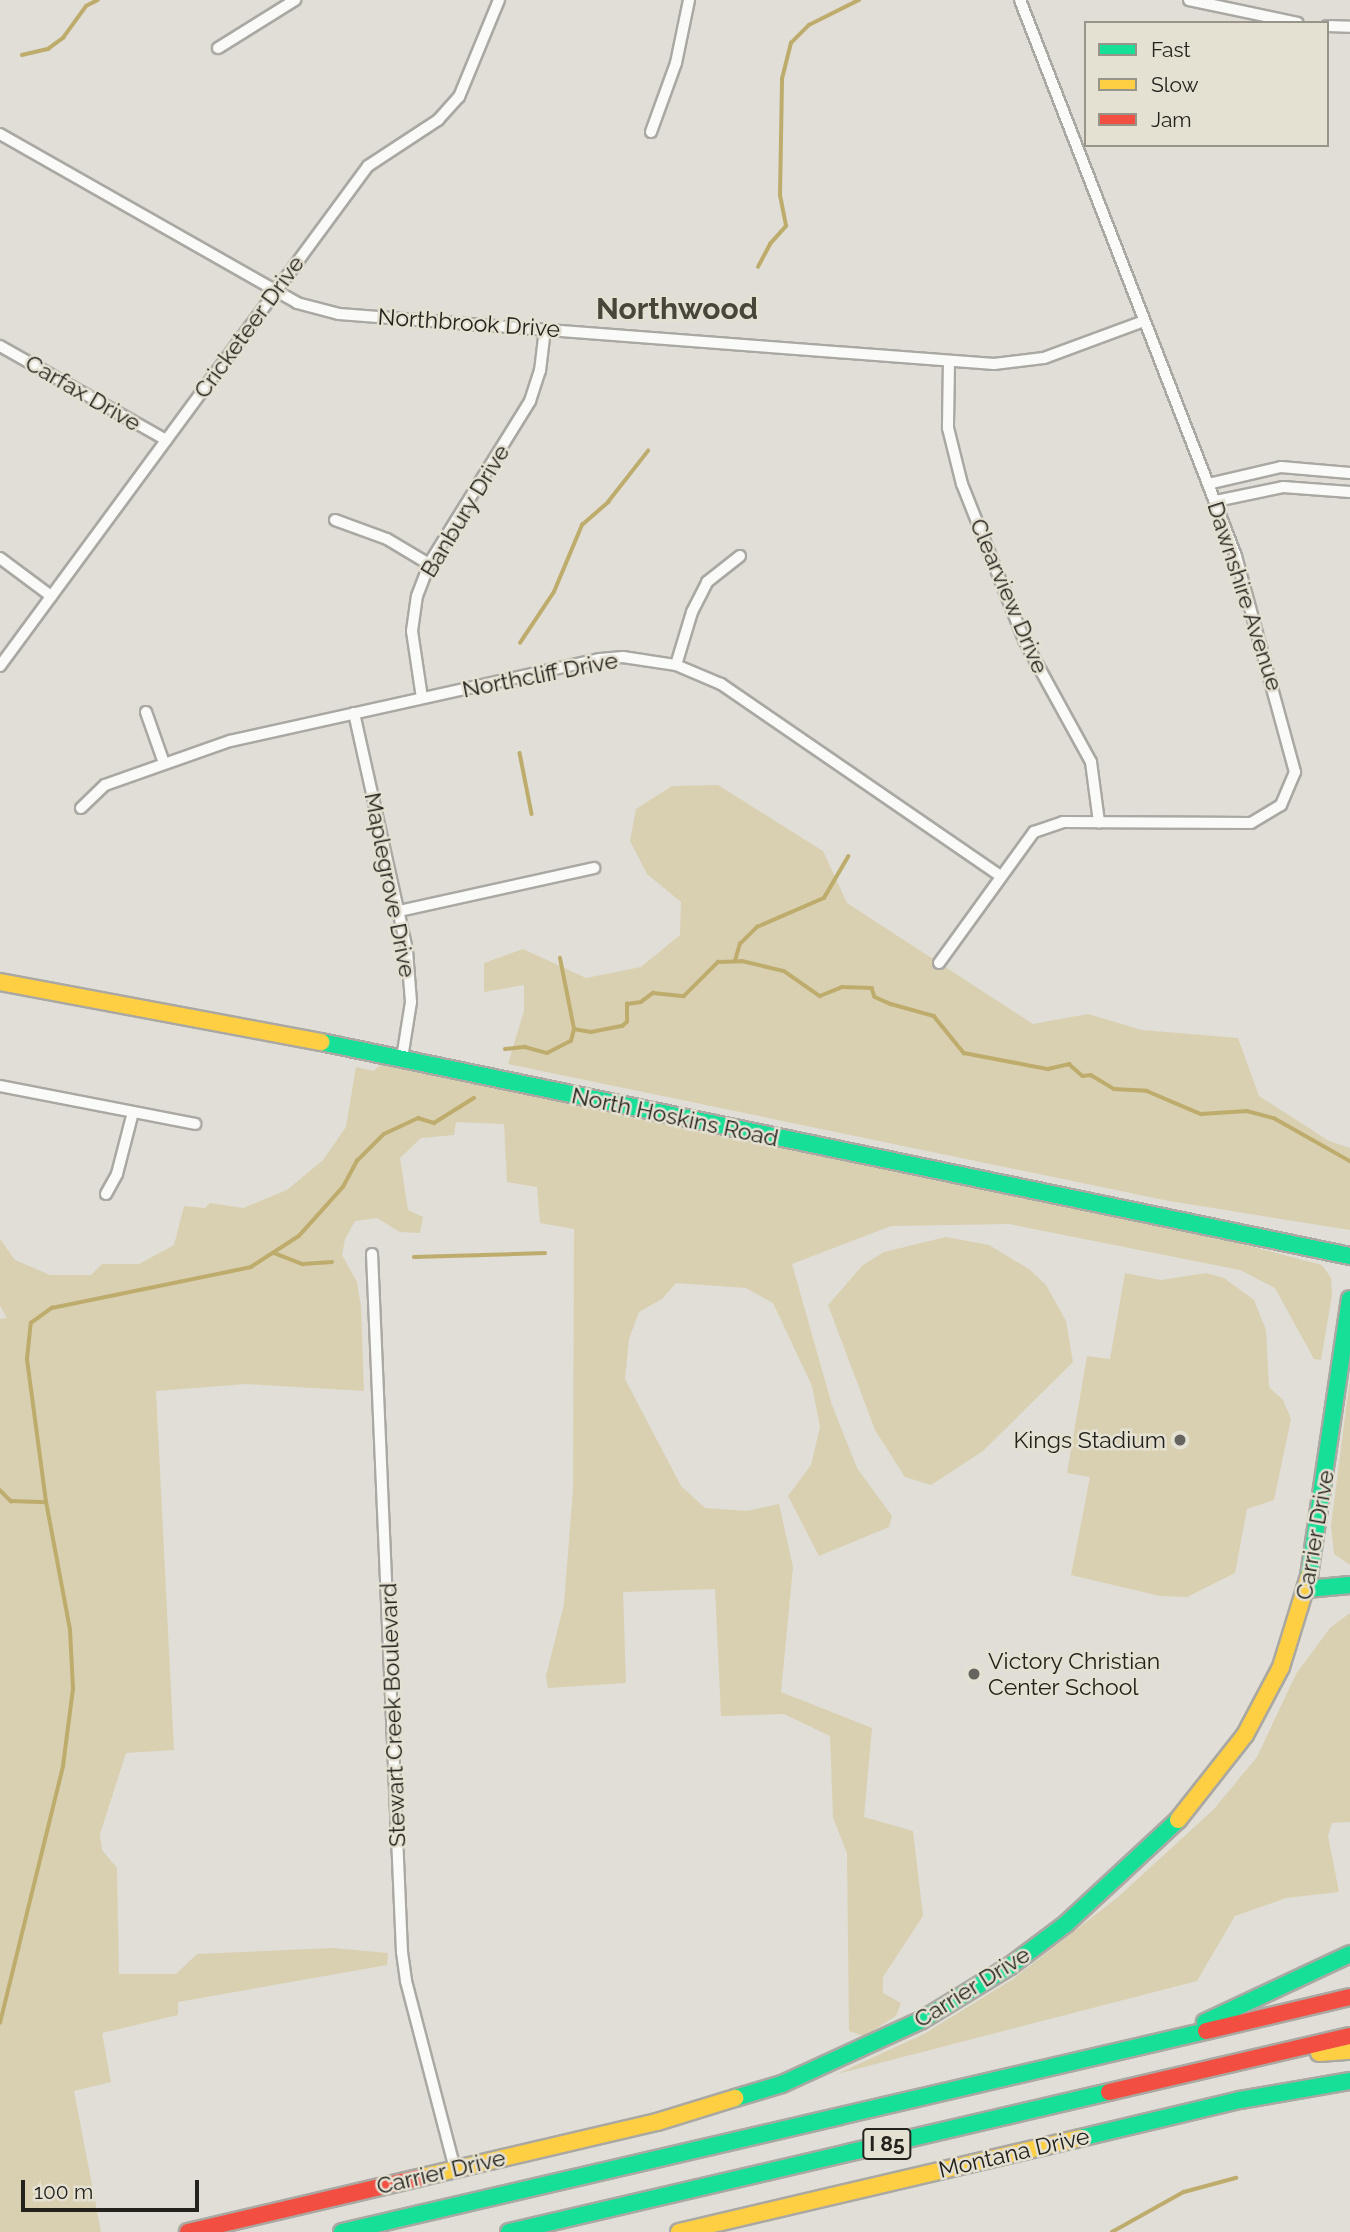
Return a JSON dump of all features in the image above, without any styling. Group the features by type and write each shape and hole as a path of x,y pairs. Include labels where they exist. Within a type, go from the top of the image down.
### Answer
{"main road":[{"name":"North Hoskins Road","path":"0,982 402,1058 1350,1256"},
{"name":"Carrier Drive","path":"188,2232 667,2119 782,2084 896,2034 1010,1966 1119,1878 1211,1783 1270,1691 1307,1589 1350,1299"},
{"path":"1307,1589 1350,1585"},
{"path":"1160,2042 1350,1954"},
{"name":"I 85","path":"342,2232 1350,1997"},
{"name":"I 85","path":"509,2232 1350,2036"},
{"path":"1265,2056 1350,2051"},
{"name":"Montana Drive","path":"679,2232 727,2227 1240,2100 1350,2081"}],"street":[{"path":"218,48 295,0"},
{"name":"Cricketeer Drive","path":"0,666 368,166 438,120 459,97 499,0"},
{"path":"651,132 676,63 689,0"},
{"name":"Dawnshire Avenue","path":"939,963 999,875 1034,832 1063,822 1251,822 1281,805 1293,785 1294,759 1248,593 1216,501 1020,0"},
{"path":"1189,0 1289,21"},
{"path":"1329,26 1350,27"},
{"name":"Northbrook Drive","path":"0,134 276,291 318,310 339,314 949,360 1031,361 1144,321"},
{"name":"Banbury Drive","path":"422,698 412,631 417,596 429,564 530,401 540,371 545,329"},
{"name":"Carfax Drive","path":"0,346 166,440"},
{"name":"Clearview Drive","path":"949,360 948,428 962,484 1024,639 1091,762 1099,822"},
{"path":"1208,484 1281,467 1350,473"},
{"path":"1216,501 1283,487 1350,492"},
{"path":"335,520 387,538 429,564"},
{"path":"676,665 692,612 707,582 740,556"},
{"path":"0,558 51,596"},
{"name":"Northcliff Drive","path":"81,808 105,785 230,741 600,659 676,665 720,684 999,875"},
{"path":"146,712 163,763"},
{"name":"Maplegrove Drive","path":"354,713 399,911 411,979 402,1058"},
{"path":"399,911 594,867"},
{"path":"0,1086 195,1124"},
{"path":"106,1194 117,1174 133,1112"},
{"name":"Stewart Creek Boulevard","path":"372,1254 402,1952 405,1981 455,2169"}],"shaded area":[{"path":"718,785 823,851 847,903 1033,1024 1088,1014 1142,1030 1238,1038 1259,1096 1329,1141 1350,1148 1350,1230 1169,1201 508,1064 524,1011 524,985 484,992 484,963 523,949 586,978 641,967 680,935 681,902 647,874 630,841 636,809 672,786"},
{"path":"382,1064 1185,1229 1322,1265 1331,1278 1332,1295 1321,1360 1314,1359 1275,1288 1240,1270 1009,1224 891,1226 792,1264 832,1405 857,1468 892,1516 889,1527 819,1556 788,1496 811,1465 820,1427 812,1386 773,1303 746,1288 676,1283 662,1299 639,1312 629,1339 625,1379 681,1486 705,1508 747,1511 779,1504 793,1567 781,1692 872,1728 864,1817 913,1831 923,1916 883,1977 883,1993 901,2003 896,2016 864,2036 849,2031 847,1853 833,1818 830,1736 784,1714 721,1716 715,1589 623,1592 626,1683 548,1688 546,1676 564,1604 573,1490 574,1229 540,1223 537,1187 507,1182 504,1124 456,1122 454,1135 421,1138 400,1158 408,1210 423,1217 420,1233 400,1232 377,1218 355,1221 345,1239 342,1255 357,1282 361,1307 364,1391 246,1384 156,1391 174,1750 126,1753 100,1834 102,1850 117,1868 119,1974 176,1974 197,1954 333,1948 388,1953 387,1965 178,2002 178,2015 102,2033 111,2082 74,2091 101,2232 0,2232 0,1319 7,1318 0,1306 0,1239 15,1260 50,1275 91,1275 102,1264 139,1264 174,1245 184,1206 205,1208 210,1203 243,1208 287,1190 323,1160 346,1127 356,1067 373,1071"},
{"path":"946,1237 989,1245 1029,1269 1046,1285 1066,1321 1073,1362 983,1451 931,1485 905,1477 875,1430 828,1305 863,1265 884,1252"},
{"name":"Kings Stadium","path":"1125,1273 1161,1280 1206,1273 1224,1278 1254,1300 1266,1330 1269,1387 1283,1400 1291,1419 1274,1500 1247,1509 1235,1573 1187,1597 1160,1596 1071,1575 1090,1477 1067,1473 1087,1356 1110,1359"},
{"path":"1350,1378 1350,1565 1334,1554 1331,1526"},
{"path":"1350,1613 1350,1822 1332,1823 1328,1836 1339,1892 1286,1898 1235,1916 1197,1981 837,2074 924,2034 1013,1979 1118,1897 1214,1809 1257,1757 1296,1674 1330,1628"}],"waterway":[{"path":"22,55 48,49 63,38 86,6 98,0"},
{"path":"758,267 770,244 786,226 780,196 782,79 791,43 809,25 859,0"},
{"path":"520,643 554,592 582,525 608,502 648,451"},
{"path":"520,753 532,814"},
{"path":"735,961 740,944 757,927 824,898 848,857"},
{"path":"505,1049 525,1047 547,1053 571,1041 574,1029 560,958"},
{"path":"574,1029 591,1032 622,1026 627,1022 627,1004 641,1002 653,993 684,996 718,962 742,961 784,971 820,996 842,987 872,988 875,997 934,1016 964,1053 1048,1069 1069,1064 1083,1076 1091,1075 1114,1089 1147,1091 1201,1114 1247,1111 1274,1118 1350,1161"},
{"path":"0,2023 63,1766 73,1689 70,1630 46,1502 27,1359 31,1323 52,1308 251,1267 299,1236 343,1187 357,1161 384,1134 418,1118 434,1123 474,1098"},
{"path":"274,1253 303,1264 332,1262"},
{"path":"414,1257 545,1253"},
{"path":"0,1490 11,1501 46,1502"},
{"path":"1112,2232 1184,2192 1236,2178"}],"traffic: fast":[{"path":"321,1042 1350,1256"},
{"path":"1309,1576 1350,1299"},
{"path":"1307,1589 1350,1585"},
{"path":"735,2098 782,2084 922,2020 1010,1966 1067,1923 1178,1820"},
{"path":"1205,2022 1350,1954"},
{"path":"342,2232 1206,2031"},
{"path":"1080,2138 1240,2100 1350,2081"},
{"path":"509,2232 1109,2092"}],"traffic: slow":[{"path":"0,982 321,1042"},
{"path":"1178,1820 1245,1735 1281,1667 1309,1576"},
{"path":"1319,2053 1350,2051"},
{"path":"422,2177 657,2122 735,2098"},
{"path":"679,2232 1080,2138"}],"traffic: jam":[{"path":"1206,2031 1350,1997"},
{"path":"1109,2092 1350,2036"},
{"path":"188,2232 422,2177"}],"place":[{"name":"Kings Stadium","path":"1180,1440"},
{"name":"Victory Christian Center School","path":"974,1674"}],"district":[{"name":"Northwood","path":"677,309"}]}
